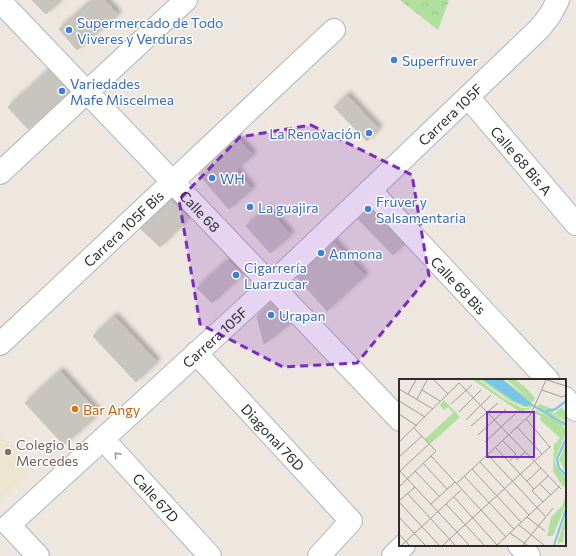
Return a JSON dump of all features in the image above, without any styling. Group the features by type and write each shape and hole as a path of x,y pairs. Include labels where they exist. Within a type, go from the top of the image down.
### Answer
{"street":[{"path":"0,173 186,0"},
{"name":"Carrera 105F","path":"4,529 271,285 540,28 558,1"},
{"name":"Calle 68","path":"3,3 399,419"},
{"name":"Carrera 105F Bis","path":"0,344 334,30"},
{"name":"Calle 68 Bis A","path":"468,97 576,224"},
{"name":"Calle 68 Bis","path":"370,190 547,379"},
{"name":"Diagonal 76D","path":"196,353 352,521 319,556"},
{"path":"566,399 576,410"},
{"name":"Calle 67D","path":"103,439 210,556"},
{"path":"4,529 38,556"},
{"path":"393,556 403,546"},
{"path":"520,546 529,556"}],"highlighted area":[{"path":"311,125 412,175 429,276 357,363 283,367 200,324 179,200 240,137"}],"shaded area":[{"name":"Colegio Las Mercedes","path":"0,434 32,470 0,500"}],"green space":[{"path":"400,0 449,0 438,30"}],"building":[{"path":"32,0 61,0 46,14"},
{"path":"92,0 105,0 118,15 77,50 59,29"},
{"path":"50,69 70,91 28,129 8,107"},
{"path":"347,95 379,129 367,141 334,107"},
{"path":"231,131 253,155 213,191 192,166"},
{"path":"236,170 252,189 229,209 213,191"},
{"path":"169,199 189,218 160,247 140,228"},
{"path":"368,204 406,242 393,255 355,216"},
{"path":"267,208 291,235 270,253 246,226"},
{"path":"329,237 365,276 346,293 310,254"},
{"path":"310,254 346,293 327,311 291,271"},
{"path":"228,260 242,275 212,303 197,288"},
{"path":"275,301 292,322 264,344 257,316"},
{"path":"114,316 157,362 136,382 93,336"},
{"path":"60,371 99,414 64,445 25,403"}],"place":[{"name":"Supermercado de Todo Viveres y Verduras","path":"69,30"},
{"name":"Superfruver","path":"394,60"},
{"name":"Variedades Mafe Miscelmea","path":"62,91"},
{"name":"La Renovación","path":"369,133"},
{"name":"WH","path":"212,178"},
{"name":"La guajira","path":"250,207"},
{"name":"Fruver y Salsamentaria","path":"368,209"},
{"name":"Anmona","path":"321,253"},
{"name":"Cigarrería Luarzucar","path":"236,275"},
{"name":"Urapan","path":"271,315"},
{"name":"Bar Angy","path":"75,409"},
{"name":"Colegio Las Mercedes","path":"8,452"}]}
